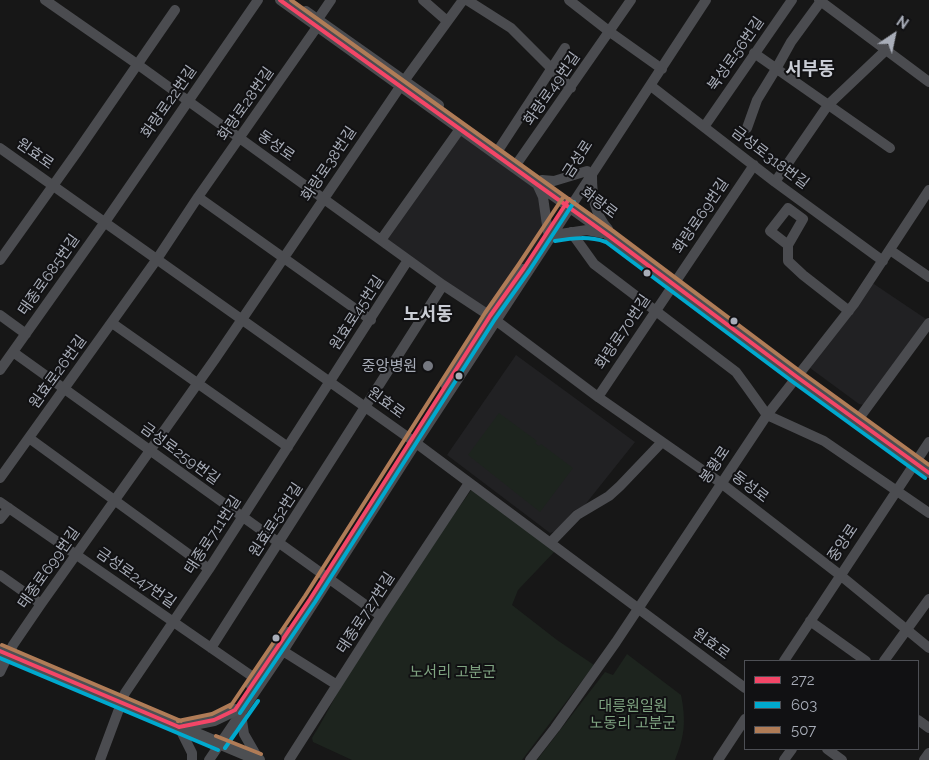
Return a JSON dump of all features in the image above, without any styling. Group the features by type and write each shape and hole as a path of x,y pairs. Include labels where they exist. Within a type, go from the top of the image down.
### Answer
{"main road":[{"path":"4,653 258,760"},
{"path":"179,727 214,720 238,712"}],"street":[{"name":"동성로","path":"45,0 137,64 443,285 493,318 598,397 721,483 840,575 929,648"},
{"name":"화랑로22번길","path":"105,222 258,0"},
{"name":"화랑로","path":"280,0 317,23 402,84 518,162 539,181"},
{"name":"화랑로","path":"291,0 317,23"},
{"name":"화랑로28번길","path":"157,259 198,197 240,139 331,0"},
{"name":"화랑로38번길","path":"242,320 402,84 463,0"},
{"path":"467,0 511,28 571,88"},
{"path":"569,0 657,68"},
{"name":"화랑로49번길","path":"518,162 631,0"},
{"name":"금성로","path":"202,760 217,743 283,652 327,578 493,318 590,173 698,0"},
{"name":"금성로","path":"590,173 651,86 657,68 706,0"},
{"name":"북성로56번길","path":"704,126 792,0"},
{"path":"425,1 447,21"},
{"path":"746,128 753,106 791,42 820,1 929,82"},
{"path":"53,185 78,152 175,10"},
{"path":"499,149 565,48"},
{"path":"775,182 828,105 886,50"},
{"path":"754,53 890,148"},
{"name":"화랑로","path":"402,84 460,129 570,203 799,375 916,460 929,473"},
{"name":"금성로318번길","path":"651,86 775,182 883,261"},
{"path":"381,240 460,129"},
{"name":"원효로","path":"0,148 414,442 744,687"},
{"name":"화랑로69번길","path":"674,281 754,165"},
{"path":"590,173 594,203 609,232 587,230 551,233 539,181 554,181 590,173"},
{"name":"원효로","path":"0,260 53,185"},
{"name":"봉황로","path":"530,760 560,721 638,609 766,415 849,311 929,190"},
{"path":"198,197 370,320"},
{"name":"태종로685번길","path":"0,370 105,222"},
{"path":"571,232 594,264 736,372 766,415 824,441 929,513"},
{"path":"788,245 788,261 849,311"},
{"path":"890,250 929,277"},
{"name":"원효로26번길","path":"0,478 157,259"},
{"name":"원효로45번길","path":"330,382 408,260"},
{"name":"화랑로70번길","path":"598,397 674,281"},
{"name":"원효로52번길","path":"211,648 443,285"},
{"path":"0,315 26,334"},
{"name":"태종로699번길","path":"0,672 4,653 150,452 242,320"},
{"path":"859,419 929,322"},
{"path":"112,323 288,447"},
{"name":"금성로259번길","path":"12,352 327,578"},
{"name":"태종로711번길","path":"100,760 126,693 330,382"},
{"path":"28,438 209,569"},
{"path":"550,543 577,516 609,496 662,442"},
{"name":"중앙로","path":"785,660 929,442"},
{"name":"화랑로","path":"916,460 929,466"},
{"name":"태종로727번길","path":"289,760 469,483"},
{"path":"0,519 4,505"},
{"name":"금성로247번길","path":"4,505 256,679"},
{"path":"0,575 41,604"},
{"path":"327,578 381,616"},
{"name":"금성로","path":"238,712 256,679 327,578"},
{"path":"885,660 929,599"},
{"path":"810,621 865,660"},
{"path":"283,652 337,685"},
{"path":"238,712 244,734 258,760"},
{"path":"718,760 744,721"},
{"path":"179,727 192,754 192,760"},
{"name":"금성로","path":"209,760 217,743"},
{"path":"828,750 842,760"},
{"path":"924,760 929,753"}],"shaded area":[{"path":"460,129 536,183 548,232 490,316 381,240"},
{"path":"871,282 926,319 864,405 859,404 810,368"},
{"path":"516,355 635,442 584,506 573,511 557,531 550,533 447,455"}],"green space":[{"path":"499,413 537,441 535,443 539,446 541,444 573,468 540,512 468,455"},
{"name":"노서리 고분군","path":"472,489 556,550 518,590 512,605 557,640 594,665 522,760 352,760 313,742 312,738 363,647"},
{"name":"대릉원일원 노동리 고분군","path":"627,654 681,695 684,728 675,760 537,760 605,672 613,675"}],"transit line":[{"name":"272","path":"280,0 609,236 929,473"},
{"name":"507","path":"291,0 613,231 929,465"},
{"name":"507","path":"230,707 305,596 485,313 564,196"},
{"name":"272","path":"235,710 310,599 490,316 569,199"},
{"name":"603","path":"240,713 315,602 495,319 574,202"},
{"name":"603","path":"555,241 581,238 606,242 925,478"},
{"name":"507","path":"2,645 181,721"},
{"name":"272","path":"0,651 179,727"},
{"name":"603","path":"0,658 218,750"},
{"name":"603","path":"225,748 258,701"},
{"name":"507","path":"178,721 212,714 232,704"},
{"name":"272","path":"179,727 214,720 235,710"},
{"name":"507","path":"216,736 261,754"}],"place":[{"name":"중앙병원","path":"428,366"}],"district":[{"name":"서부동","path":"810,70"},
{"name":"노서동","path":"428,315"}]}
